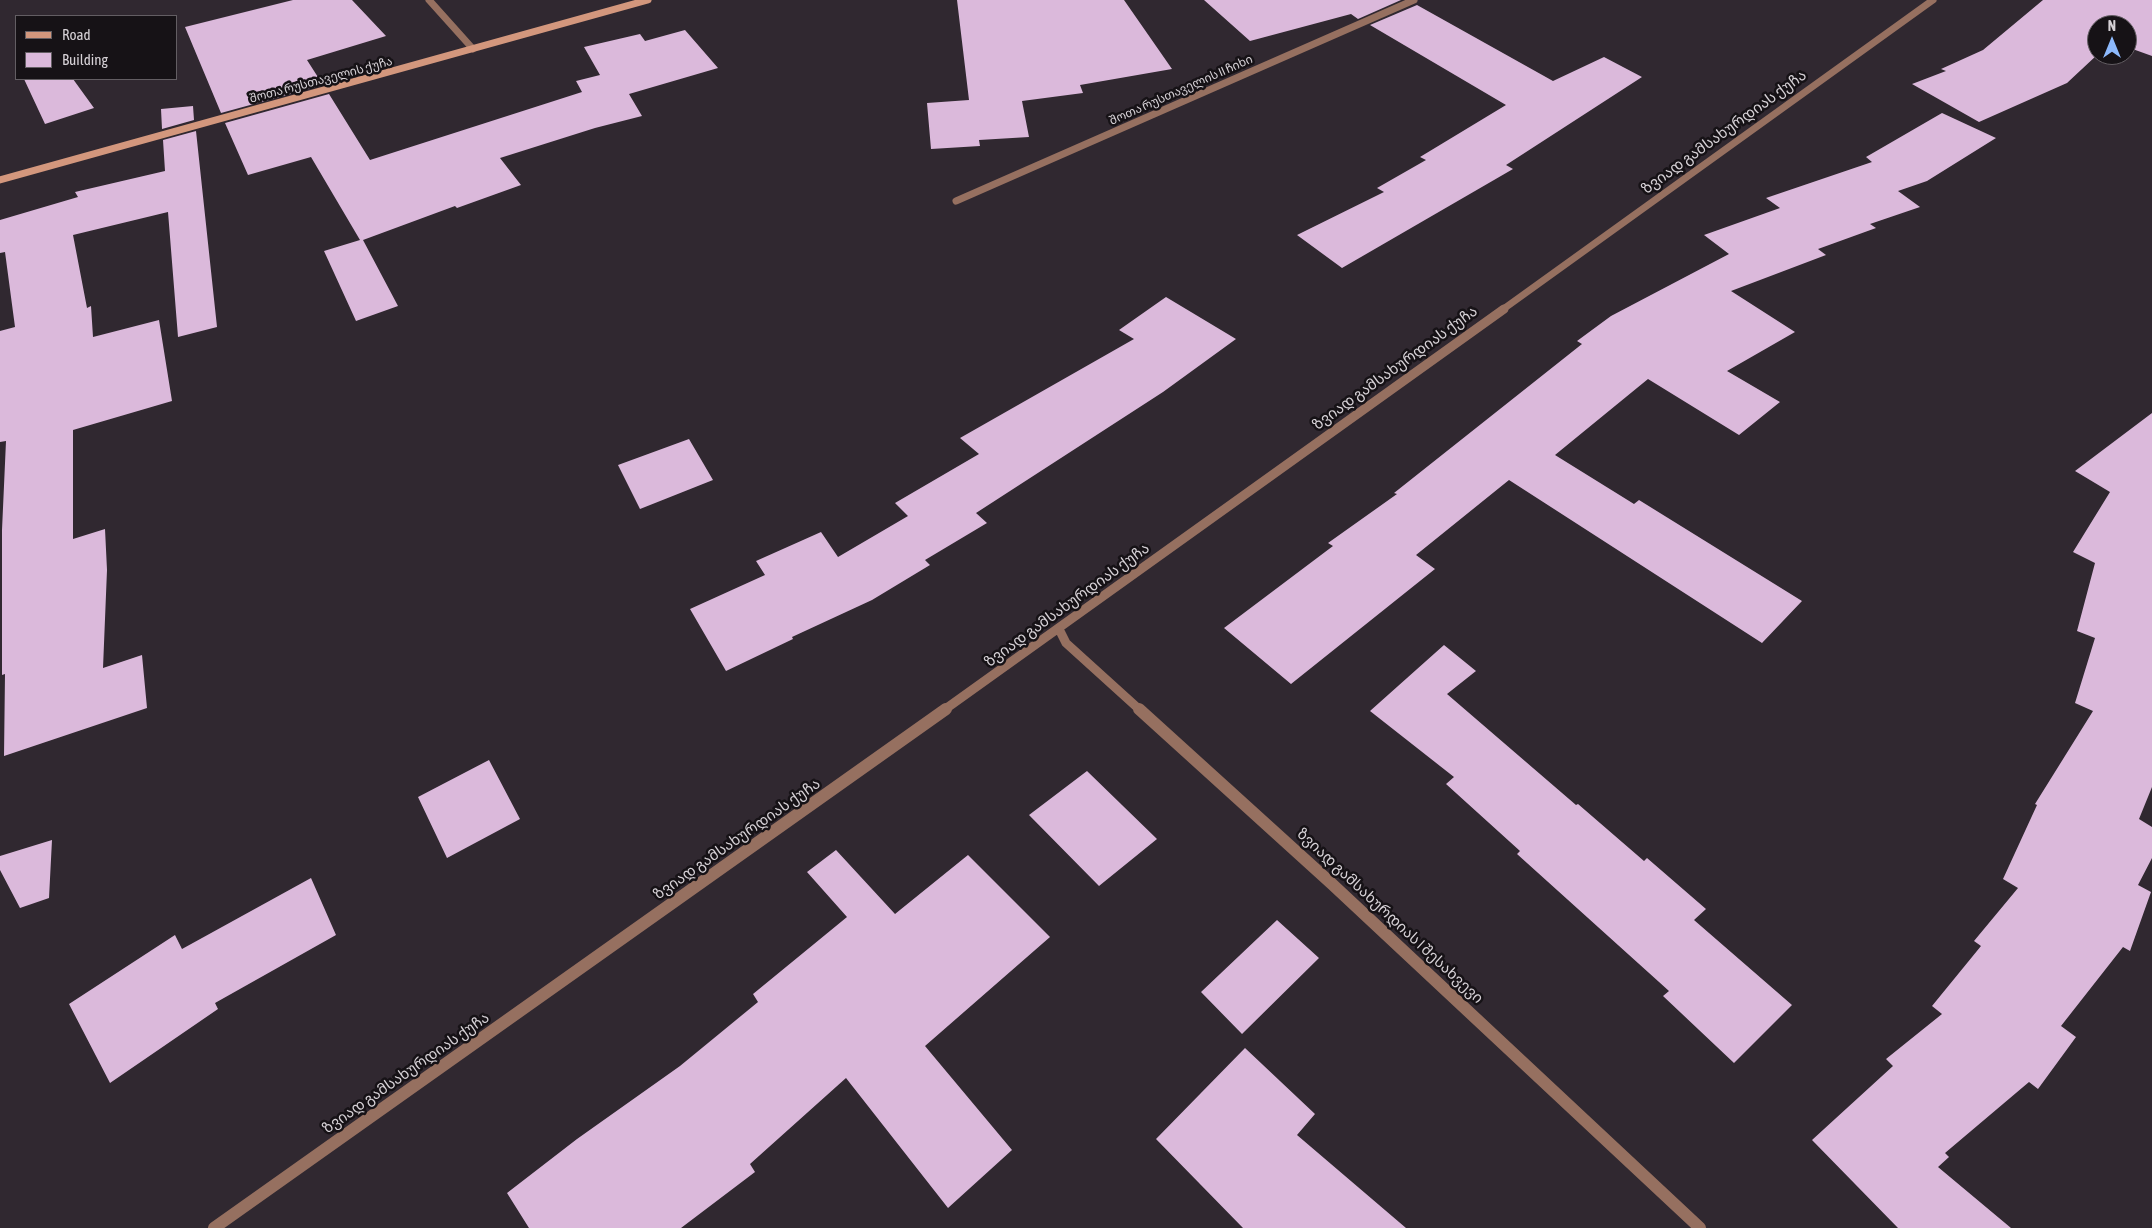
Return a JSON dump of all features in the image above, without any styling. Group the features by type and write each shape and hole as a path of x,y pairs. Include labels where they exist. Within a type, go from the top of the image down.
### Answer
{"main road":[{"name":"შოთა რუსთაველის ქუჩა","path":"0,180 648,0"}],"street":[{"path":"429,0 473,49"},
{"name":"შოთა რუსთაველის II ჩიხი","path":"956,201 1414,0"},
{"name":"ზვიად გამსახურდიას ქუჩა","path":"214,1228 1059,629 1933,0"},
{"name":"ზვიად გამსახურდიას I შესახვევი","path":"1059,629 1066,643 1332,884 1700,1228"}],"building":[{"path":"293,0 352,0 386,36 307,60 323,85 221,113 185,27"},
{"path":"957,0 1124,0 1172,69 1080,85 1083,93 1022,101 1029,137 979,140 980,146 931,149 927,103 969,100"},
{"path":"1204,0 1401,0 1358,19 1351,14 1250,41"},
{"path":"2043,0 2152,0 2152,56 2137,51 2137,15 2087,15 2087,64 2067,83 1979,122 1912,84 1946,71 1941,69 1983,50"},
{"path":"1417,5 1553,81 1604,57 1642,77 1506,165 1513,169 1342,268 1297,235 1384,192 1377,188 1426,160 1420,157 1506,105 1370,25"},
{"path":"685,30 718,68 629,94 642,116 595,128 500,158 521,185 457,208 455,206 363,240 398,306 356,321 324,251 360,240 311,157 248,175 225,123 329,94 370,160 582,92 576,81 600,75 584,47 640,34 645,41"},
{"path":"24,80 74,80 94,108 45,124"},
{"path":"193,106 194,120 162,129 161,109"},
{"path":"1942,113 1996,138 1927,181 1898,191 1920,207 1870,224 1876,228 1818,249 1826,255 1731,291 1795,332 1727,371 1780,402 1739,435 1648,379 1555,455 1634,504 1639,500 1802,601 1762,643 1509,480 1416,555 1435,569 1291,684 1224,628 1333,546 1328,543 1397,494 1394,493 1582,344 1577,341 1611,316 1729,254 1704,235 1780,208 1766,198 1872,162 1866,157"},
{"path":"196,131 217,327 178,337 168,212 73,235 87,308 91,306 93,337 159,320 172,401 73,430 73,539 105,529 107,570 103,668 142,655 147,708 4,756 5,674 2,675 2,530 6,441 0,442 0,331 15,327 5,252 0,253 0,220 78,197 75,192 165,171 163,140"},
{"path":"1166,297 1236,339 1163,392 976,513 987,523 925,560 930,565 872,600 792,637 793,639 726,671 690,609 765,575 756,561 821,532 838,557 908,516 895,503 979,454 960,438 1134,339 1119,330"},
{"path":"2152,413 2152,787 2139,819 2152,827 2152,858 2138,885 2151,892 2130,951 2123,947 2061,1026 2076,1037 2038,1089 2029,1082 1945,1153 1949,1157 1938,1167 2011,1228 1898,1228 1812,1140 1893,1066 1886,1059 1942,1014 1932,1006 1981,946 1974,941 2018,888 2003,879 2037,805 2035,804 2093,711 2075,703 2095,638 2077,631 2095,563 2073,552 2110,492 2075,471"},
{"path":"689,439 713,480 640,509 618,465"},
{"path":"1444,645 1476,671 1447,694 1576,805 1578,804 1644,861 1647,858 1706,909 1694,920 1792,1005 1734,1063 1663,996 1669,991 1517,854 1520,851 1446,784 1454,777 1370,711"},
{"path":"489,760 520,819 447,858 418,797"},
{"path":"1087,771 1157,839 1099,886 1029,815"},
{"path":"52,840 49,898 20,908 0,870 0,856"},
{"path":"836,850 895,914 968,855 1050,937 925,1046 1012,1150 948,1208 846,1078 750,1164 755,1172 681,1228 529,1228 507,1193 577,1139 680,1066 758,1002 753,994 847,917 807,872"},
{"path":"311,878 336,935 215,1003 218,1009 110,1083 69,1004 175,935 182,949"},
{"path":"1277,920 1319,958 1242,1034 1201,992"},
{"path":"1245,1048 1315,1114 1297,1135 1406,1228 1243,1228 1156,1139"}]}
